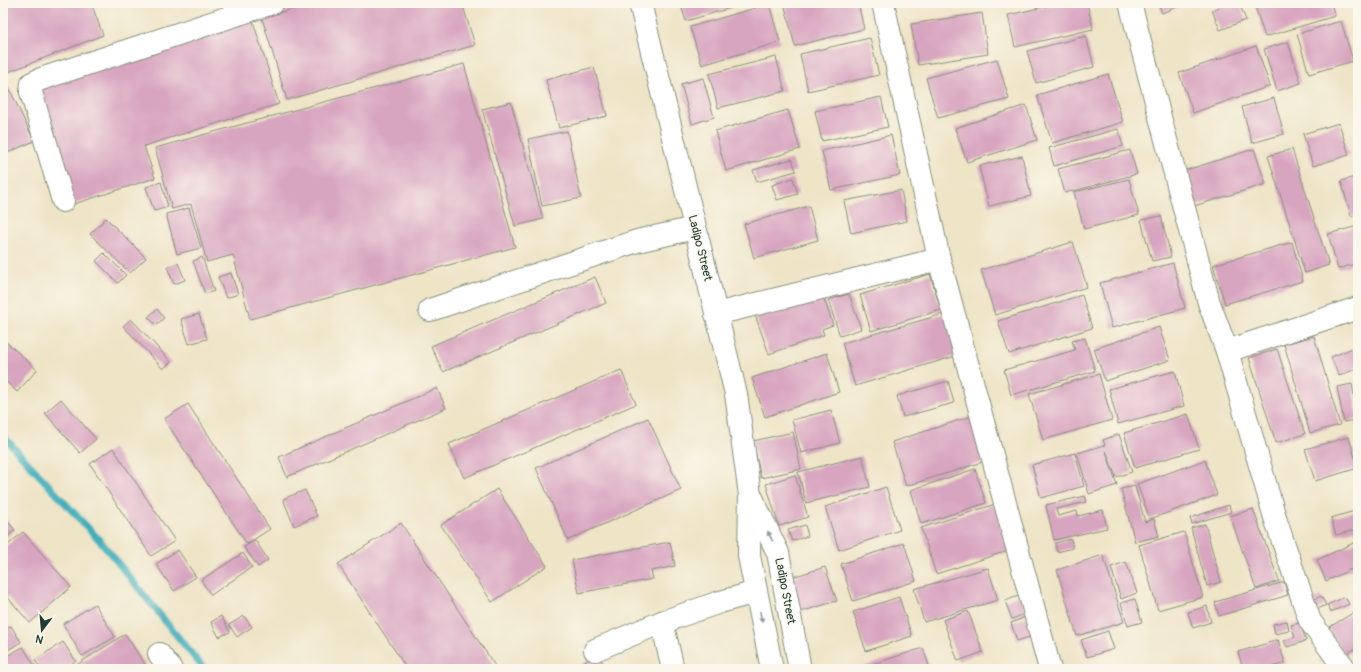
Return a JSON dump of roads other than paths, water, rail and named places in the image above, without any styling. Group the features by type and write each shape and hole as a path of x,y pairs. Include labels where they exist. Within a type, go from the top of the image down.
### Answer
{"street":[{"path":"63,201 31,92 32,83 272,3"},
{"name":"Ladipo Street","path":"640,3 736,394 750,495 749,556 772,669"},
{"path":"883,3 939,259 1050,669"},
{"path":"1130,3 1209,303 1227,351 1276,521 1310,621 1345,669"},
{"path":"430,310 637,240 695,228"},
{"path":"716,314 939,259"},
{"path":"1227,351 1358,308"},
{"name":"Ladipo Street","path":"750,495 778,553 800,669"},
{"path":"595,650 662,622 720,602 756,592"},
{"path":"662,622 673,669"}],"waterway":[{"path":"3,436 102,543 204,669"}]}
